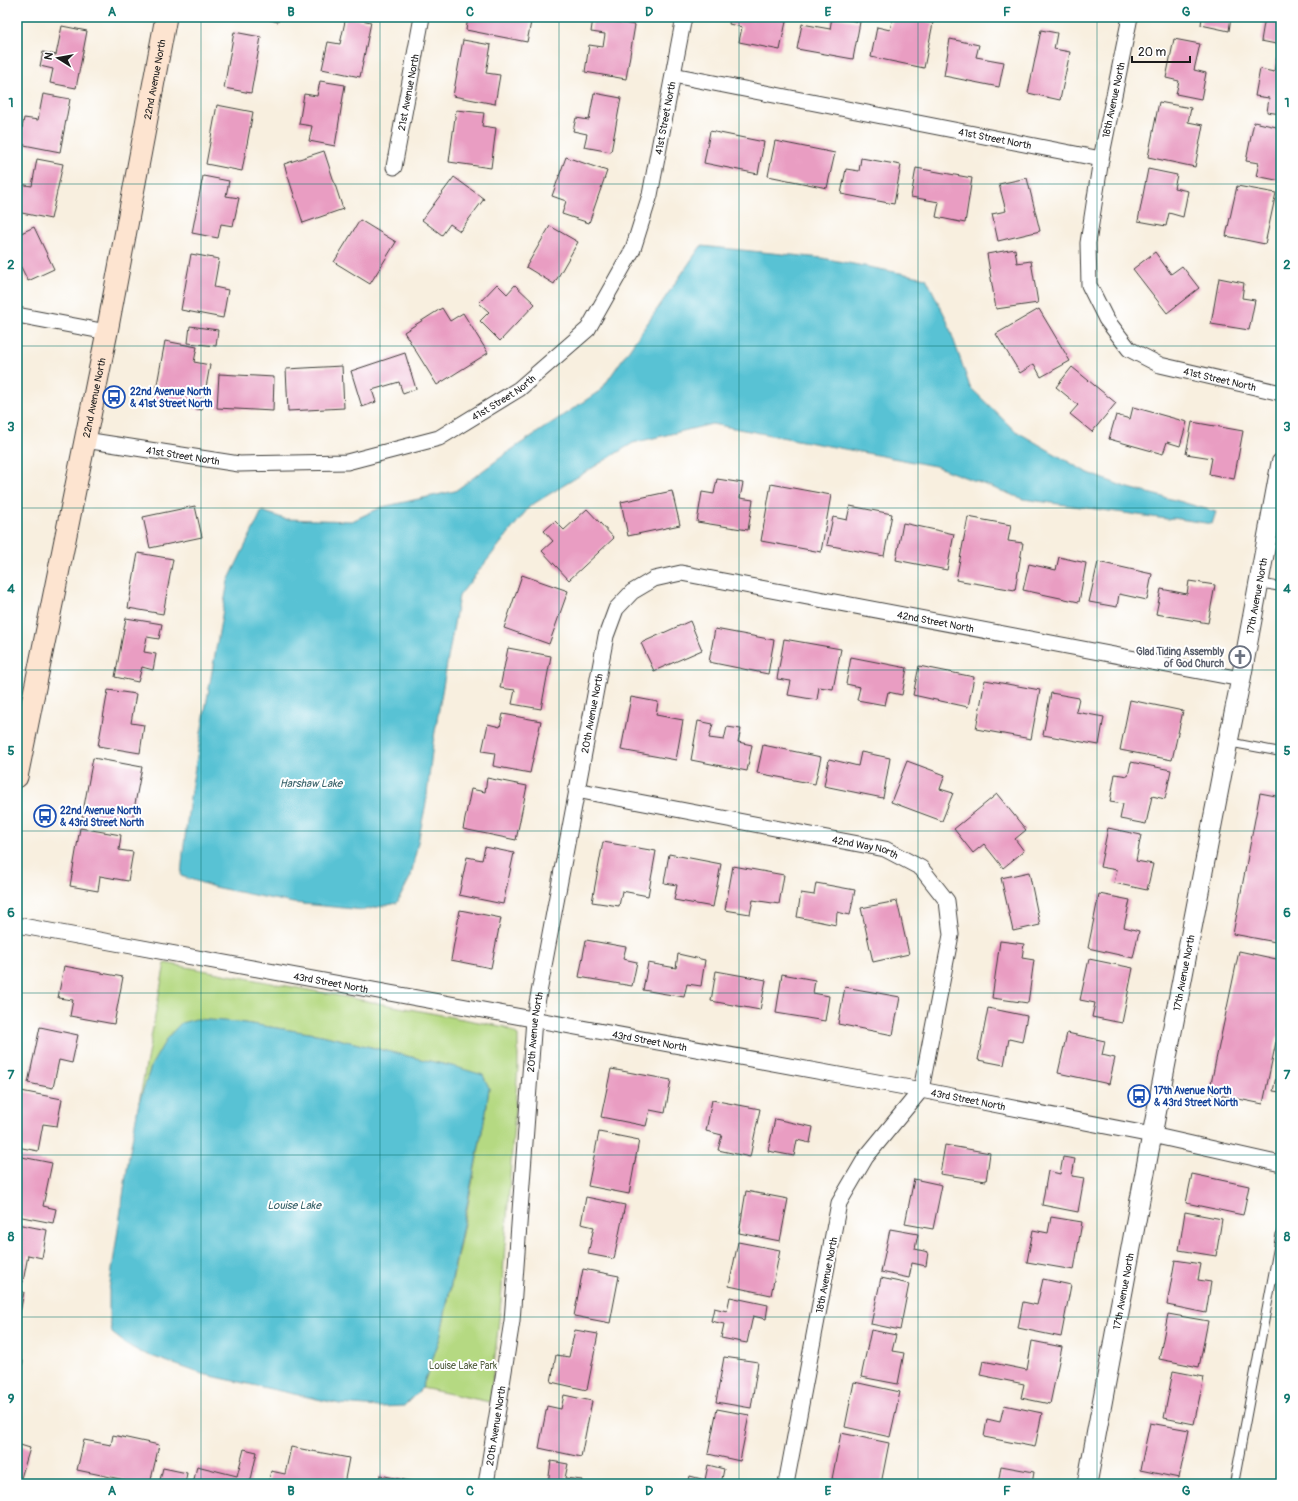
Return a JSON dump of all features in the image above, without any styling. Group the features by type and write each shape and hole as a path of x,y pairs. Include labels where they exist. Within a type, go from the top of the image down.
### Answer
{"main road":[{"name":"22nd Avenue North","path":"17,777 107,332 166,17"}],"street":[{"name":"21st Avenue North","path":"394,167 422,17"},
{"path":"673,75 684,17"},
{"name":"18th Avenue North","path":"1101,159 1130,17"},
{"name":"41st Street North","path":"85,440 238,464 347,462 439,438 519,389 588,329 633,249 650,195 673,75 1101,159 1088,243 1089,285 1106,319 1128,349 1160,365 1281,392"},
{"path":"17,315 107,332"},
{"name":"17th Avenue North","path":"1087,1484 1152,1135 1241,679 1281,463"},
{"name":"42nd Street North","path":"632,592 654,579 681,574 1241,679"},
{"name":"20th Avenue North","path":"486,1484 512,1321 534,1019 606,636 616,609 632,592"},
{"name":"42nd Way North","path":"576,790 885,849 921,868 947,901 951,935 921,1090"},
{"name":"43rd Street North","path":"17,926 921,1090 1152,1135 1281,1164"},
{"name":"18th Avenue North","path":"786,1484 839,1203 866,1157 921,1090"}],"lane":[{"path":"1259,583 1281,587"},
{"path":"1228,742 1281,752"},
{"path":"1234,1484 1281,1232"}],"green space":[{"name":"Louise Lake Park","path":"165,963 505,1027 518,1035 518,1066 501,1301 490,1402 422,1388 440,1338 467,1210 489,1088 456,1067 322,1035 238,1022 152,1064 139,1102"}],"water":[{"name":"Harshaw Lake","path":"701,246 822,258 926,278 946,318 970,387 1014,430 1086,472 1125,487 1216,512 1212,524 1023,499 935,466 712,424 633,443 530,506 459,596 433,743 426,803 411,876 397,903 364,910 293,903 214,887 181,876 191,790 228,581 262,511 285,519 352,521 382,507 455,491 511,450 601,390"},
{"name":"Louise Lake","path":"196,1019 238,1022 322,1035 456,1067 483,1075 489,1088 486,1111 440,1338 422,1388 404,1406 379,1407 340,1404 202,1374 140,1352 126,1344 112,1333 109,1315 109,1290 129,1156 139,1102 152,1064 167,1038 181,1023"}],"building":[{"path":"259,17 279,17 278,22"},
{"path":"346,17 371,22 360,77 322,69 328,42 340,44"},
{"path":"468,17 532,17 527,42 466,30"},
{"path":"730,17 787,17 780,50 739,42 742,27 729,24"},
{"path":"832,17 860,22 853,59 797,49 802,24 830,29"},
{"path":"893,17 902,17 933,23 924,68 871,57 877,27 890,30"},
{"path":"1202,17 1231,17 1229,31 1201,25"},
{"path":"1265,17 1281,17 1281,45 1261,41"},
{"path":"593,18 635,25 626,79 585,72 589,45 603,47 605,34 591,32"},
{"path":"62,26 87,31 76,88 50,83 53,69 40,66 43,52 56,55"},
{"path":"1041,30 1057,33 1054,49 1070,52 1060,100 1028,93"},
{"path":"234,32 261,37 251,93 224,88"},
{"path":"950,39 979,45 976,57 1004,62 999,87 944,76"},
{"path":"1174,39 1200,44 1194,70 1206,73 1201,99 1176,94 1179,81 1166,78"},
{"path":"463,40 491,45 486,73 500,75 495,104 453,96"},
{"path":"1277,58 1281,59 1281,114 1267,112 1269,98 1255,96 1260,69 1274,72"},
{"path":"320,81 345,85 335,146 309,141 312,126 299,124 304,94 317,96"},
{"path":"594,93 621,98 611,152 584,147 587,134 573,131 576,118 589,120"},
{"path":"43,94 70,99 60,152 19,144 24,118 38,120"},
{"path":"1159,102 1191,108 1188,122 1203,125 1195,167 1148,157"},
{"path":"217,105 253,112 242,171 206,164"},
{"path":"456,110 484,113 482,126 496,128 491,168 449,162"},
{"path":"1254,122 1281,128 1281,181 1256,176 1259,163 1246,161"},
{"path":"710,131 764,142 758,174 704,163"},
{"path":"775,141 835,153 827,188 768,176"},
{"path":"324,151 343,209 303,223 284,164"},
{"path":"566,157 607,171 589,223 562,214 566,201 552,196"},
{"path":"861,158 901,165 894,204 841,194 846,169 859,171"},
{"path":"37,159 63,164 51,219 17,212 17,192 19,184 32,186"},
{"path":"916,168 972,178 965,223 936,217 939,202 911,197"},
{"path":"1148,169 1177,175 1174,188 1188,191 1183,217 1169,213 1166,226 1138,221"},
{"path":"203,176 229,181 226,196 239,198 233,226 221,224 218,238 192,233"},
{"path":"454,177 484,199 460,231 450,224 442,235 422,220"},
{"path":"1027,178 1040,231 998,241 992,214 1006,211 999,184"},
{"path":"1237,186 1276,193 1265,244 1226,236"},
{"path":"360,220 396,242 370,284 334,262"},
{"path":"550,226 578,242 554,284 526,267"},
{"path":"34,227 54,269 28,281 21,267 17,269 17,235"},
{"path":"1015,249 1017,263 1031,261 1038,303 996,309 987,254"},
{"path":"1155,252 1171,274 1182,266 1199,288 1167,313 1133,269"},
{"path":"191,254 219,259 214,287 228,290 223,318 181,310"},
{"path":"1219,278 1244,283 1242,298 1255,300 1249,330 1211,324"},
{"path":"497,284 507,294 515,285 535,304 500,341 480,321 489,312 479,303"},
{"path":"442,308 450,321 463,313 488,353 437,385 404,332"},
{"path":"1039,309 1070,361 1041,377 1034,364 1020,373 996,334"},
{"path":"190,326 218,330 216,346 188,343"},
{"path":"165,341 197,347 194,362 210,365 202,410 154,401"},
{"path":"405,353 416,389 403,394 399,382 372,390 376,402 362,407 351,371"},
{"path":"342,366 344,408 288,411 286,369"},
{"path":"1072,367 1116,403 1092,432 1070,414 1078,405 1056,387"},
{"path":"219,374 274,377 273,411 217,408"},
{"path":"1133,407 1187,422 1180,446 1167,442 1163,454 1109,439 1116,415 1130,419"},
{"path":"1192,422 1243,431 1234,479 1209,474 1212,458 1186,454"},
{"path":"717,479 743,483 740,498 753,500 748,530 697,522 702,492 714,494"},
{"path":"771,484 831,495 821,552 761,541"},
{"path":"672,491 680,525 628,536 621,502"},
{"path":"195,506 202,537 150,548 143,517"},
{"path":"850,506 892,514 884,556 827,545 833,517 847,520"},
{"path":"587,509 614,538 569,580 542,551 553,541 544,531 555,521 564,530"},
{"path":"968,517 1011,525 1008,541 1023,543 1015,590 956,580"},
{"path":"903,523 954,534 947,570 896,560"},
{"path":"138,553 173,559 163,614 128,608"},
{"path":"1059,557 1086,563 1079,602 1023,590 1029,564 1056,570"},
{"path":"1098,562 1152,574 1147,600 1119,594 1117,607 1089,602"},
{"path":"522,575 568,591 549,644 504,628"},
{"path":"1189,581 1215,585 1208,623 1156,614 1161,589 1187,594"},
{"path":"126,618 162,624 159,639 147,637 144,652 156,654 153,670 142,667 138,682 115,677"},
{"path":"690,621 702,650 654,671 641,643"},
{"path":"715,629 774,640 768,674 709,662"},
{"path":"784,639 841,649 833,689 819,687 817,700 788,695 791,681 777,679"},
{"path":"508,648 551,656 541,709 512,704 515,690 500,688"},
{"path":"851,657 907,668 902,695 888,692 885,705 857,700 860,687 846,684"},
{"path":"919,666 974,677 968,707 913,695"},
{"path":"985,680 1040,690 1031,739 976,729"},
{"path":"108,690 136,694 131,723 144,725 140,753 98,746"},
{"path":"1051,693 1079,698 1076,712 1104,717 1099,745 1043,735"},
{"path":"631,697 658,702 656,715 683,720 676,760 621,750"},
{"path":"1130,700 1183,711 1172,760 1120,750"},
{"path":"503,714 541,721 530,773 493,766 495,753 482,751 488,724 500,727"},
{"path":"698,721 713,724 709,738 724,740 727,727 741,729 738,742 752,745 747,771 691,760"},
{"path":"763,745 821,757 815,784 757,773"},
{"path":"861,752 890,758 883,798 824,786 829,759 858,766"},
{"path":"93,758 142,767 131,825 82,817"},
{"path":"907,761 945,775 940,789 953,793 942,821 891,802"},
{"path":"1131,762 1171,770 1165,799 1152,796 1146,824 1120,819 1123,804 1110,802 1115,774 1128,776"},
{"path":"487,778 527,786 516,840 463,829 471,789 485,792"},
{"path":"1260,793 1281,797 1281,943 1233,934"},
{"path":"997,794 1026,830 1015,839 1024,851 1003,868 984,844 973,853 954,829"},
{"path":"80,828 121,835 119,850 133,852 128,881 100,876 98,891 70,886"},
{"path":"1108,828 1141,835 1136,861 1153,864 1147,890 1114,883 1117,870 1100,867"},
{"path":"603,842 656,851 648,896 622,891 619,906 592,902"},
{"path":"485,847 514,853 503,904 459,895 467,857 482,860"},
{"path":"669,854 721,864 713,907 674,900 677,885 664,883"},
{"path":"733,866 784,875 779,904 753,900 750,914 725,910"},
{"path":"1029,872 1040,925 1013,931 1001,878"},
{"path":"816,883 855,890 850,915 837,912 836,925 797,917 801,893 814,895"},
{"path":"1099,894 1130,900 1124,927 1139,931 1133,958 1088,948"},
{"path":"897,901 909,954 873,962 861,908"},
{"path":"460,910 501,918 491,968 451,960"},
{"path":"586,940 626,947 623,959 637,962 632,986 579,977"},
{"path":"1000,941 1024,944 1022,958 1034,960 1028,1003 992,998"},
{"path":"1239,951 1281,960 1281,1018 1263,1104 1209,1093"},
{"path":"678,954 705,960 701,986 687,984 684,997 643,990 648,963 676,968"},
{"path":"1089,959 1133,968 1122,1023 1092,1017 1095,1003 1080,1000"},
{"path":"64,966 123,977 114,1024 70,1016 73,1000 58,998"},
{"path":"716,971 766,980 760,1010 711,1001"},
{"path":"782,974 815,980 813,993 829,996 825,1021 776,1013"},
{"path":"845,987 900,997 893,1035 838,1024"},
{"path":"988,1008 1027,1016 1022,1042 1009,1039 1004,1065 978,1060"},
{"path":"40,1027 78,1035 72,1063 59,1060 53,1088 28,1083"},
{"path":"1067,1033 1105,1041 1102,1055 1115,1058 1109,1084 1058,1073"},
{"path":"1278,1068 1281,1068 1281,1092 1273,1091"},
{"path":"611,1069 671,1080 665,1113 650,1110 646,1126 601,1117"},
{"path":"21,1091 62,1099 57,1126 43,1124 38,1151 17,1147 17,1113"},
{"path":"712,1100 760,1109 750,1157 718,1150 722,1135 706,1131"},
{"path":"775,1119 813,1127 810,1143 797,1140 794,1156 768,1151"},
{"path":"599,1132 639,1140 629,1194 588,1186"},
{"path":"945,1145 990,1153 986,1181 940,1174"},
{"path":"17,1156 52,1163 43,1206 56,1209 53,1223 17,1216"},
{"path":"1063,1157 1075,1159 1072,1176 1084,1178 1078,1212 1042,1205 1048,1171 1060,1174"},
{"path":"1192,1174 1249,1186 1243,1215 1186,1203"},
{"path":"914,1179 942,1185 933,1229 905,1224"},
{"path":"746,1191 788,1199 780,1241 739,1233"},
{"path":"586,1197 625,1205 614,1259 588,1254 594,1227 581,1224"},
{"path":"1185,1212 1222,1219 1216,1256 1179,1250"},
{"path":"1051,1217 1082,1222 1074,1270 1027,1262 1033,1230 1048,1233"},
{"path":"17,1224 47,1230 42,1258 28,1255 23,1282 17,1280"},
{"path":"890,1229 918,1234 915,1249 928,1252 926,1266 912,1263 909,1278 881,1272"},
{"path":"738,1242 780,1250 771,1295 729,1286"},
{"path":"1175,1260 1201,1264 1198,1280 1211,1282 1206,1313 1167,1305"},
{"path":"583,1269 619,1276 610,1323 574,1316"},
{"path":"881,1278 909,1284 900,1330 871,1324"},
{"path":"1043,1279 1071,1285 1061,1337 1018,1328 1023,1302 1037,1305"},
{"path":"17,1291 24,1292 18,1323 17,1322"},
{"path":"730,1297 768,1305 766,1319 753,1316 747,1343 721,1338 724,1324 711,1321 714,1308 727,1311"},
{"path":"1168,1314 1208,1321 1199,1367 1159,1359"},
{"path":"575,1330 598,1334 587,1390 551,1382 556,1355 569,1357"},
{"path":"871,1330 896,1335 892,1351 904,1353 898,1384 861,1377"},
{"path":"1032,1341 1062,1347 1050,1404 1021,1398 1024,1384 980,1375 983,1361 1027,1370"},
{"path":"724,1357 758,1362 751,1408 716,1402"},
{"path":"17,1359 23,1361 18,1390 17,1390"},
{"path":"1173,1371 1204,1377 1194,1424 1164,1418"},
{"path":"854,1382 900,1392 890,1437 845,1427"},
{"path":"564,1395 592,1401 581,1457 539,1448 547,1406 561,1409"},
{"path":"1004,1405 1042,1413 1035,1447 984,1437 987,1419 1000,1422"},
{"path":"717,1409 749,1415 740,1461 708,1454"},
{"path":"1150,1423 1189,1430 1179,1478 1140,1470"},
{"path":"841,1433 889,1443 881,1484 856,1484 832,1479"},
{"path":"113,1435 159,1445 150,1484 125,1484 125,1480 77,1470 84,1440 111,1445"},
{"path":"17,1444 30,1448 21,1478 17,1477"},
{"path":"291,1447 349,1458 344,1484 268,1484 271,1471 285,1474"},
{"path":"244,1449 257,1452 250,1484 193,1484 197,1466 237,1476"},
{"path":"551,1461 568,1464 565,1478 582,1480 581,1484 548,1484"},
{"path":"708,1465 724,1469 721,1484 688,1484 690,1476 705,1480"},
{"path":"1001,1466 1034,1472 1032,1484 998,1484"},
{"path":"163,1468 187,1473 185,1484 159,1484"},
{"path":"380,1475 419,1483 419,1484 378,1484"},
{"path":"1134,1478 1160,1483 1160,1484 1133,1484"}],"place":[{"name":"22nd Avenue North & 41st Street North","path":"114,397"},
{"name":"Glad Tiding Assembly of God Church","path":"1240,657"},
{"name":"22nd Avenue North & 43rd Street North","path":"45,816"},
{"name":"17th Avenue North & 43rd Street North","path":"1139,1096"}]}
